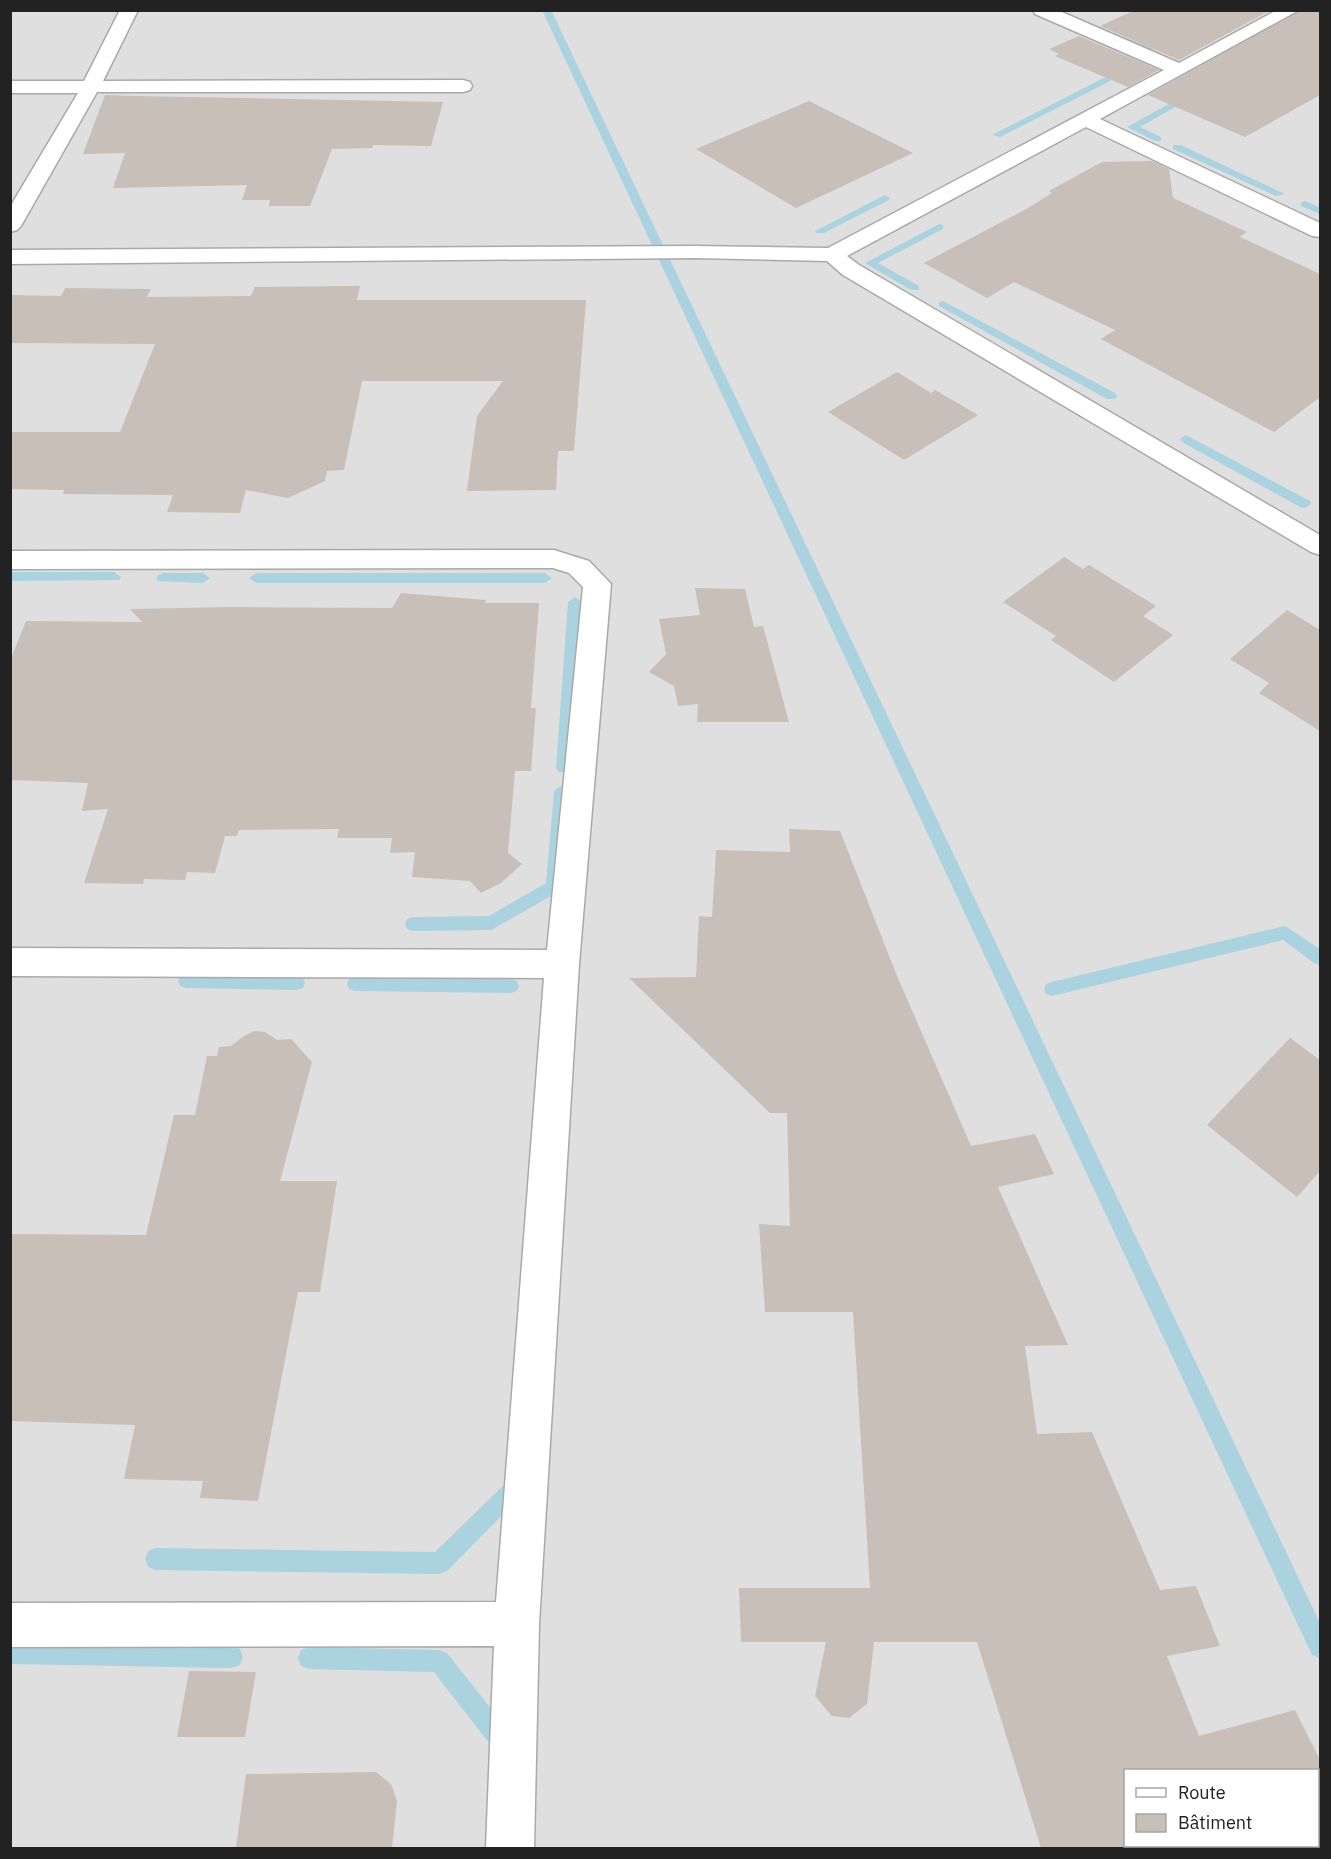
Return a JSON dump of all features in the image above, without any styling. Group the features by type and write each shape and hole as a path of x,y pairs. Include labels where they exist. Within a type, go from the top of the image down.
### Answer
{"street":[{"path":"10,226 90,88 129,10"},
{"path":"1041,10 1180,70"},
{"path":"10,257 695,252 832,255 1291,10"},
{"path":"10,87 463,86"},
{"path":"1086,120 1320,231"},
{"path":"832,255 851,270 1320,546"},
{"path":"10,560 554,559 579,567 597,584 562,964 517,1623 510,1848"},
{"path":"10,962 562,964"},
{"path":"10,1625 517,1623"}],"shaded area":[{"path":"11,11 1320,11 1320,1848 11,1848"}],"building":[{"path":"1135,10 1271,10 1179,60 1100,26"},
{"path":"1301,10 1320,10 1320,95 1245,137 1148,95"},
{"path":"1079,36 1159,70 1128,87 1055,56 1059,54 1049,49"},
{"path":"105,95 443,102 431,146 373,145 372,148 332,149 310,206 269,206 270,200 242,200 247,185 113,188 125,153 83,154"},
{"path":"809,101 913,153 796,208 696,149"},
{"path":"1152,161 1169,169 1173,198 1247,232 1240,237 1320,274 1320,397 1274,432 1101,339 1115,330 1014,282 987,298 924,263 1028,208 1052,193 1049,191 1102,162"},
{"path":"360,286 357,300 586,300 574,451 558,451 556,490 467,491 477,416 503,381 362,381 344,470 327,471 325,481 288,498 246,490 240,513 167,512 173,495 63,494 64,490 10,489 10,432 120,432 155,344 10,343 10,295 61,296 65,288 151,289 147,297 251,296 255,287"},
{"path":"897,372 931,393 935,390 978,415 904,460 828,412"},
{"path":"1064,557 1083,569 1089,565 1156,606 1143,616 1173,635 1114,682 1051,640 1056,636 1003,602"},
{"path":"695,588 745,589 754,627 763,626 789,722 697,722 698,704 678,706 674,686 649,672 666,654 659,619 700,615"},
{"path":"401,593 486,600 485,603 539,603 531,708 536,708 531,771 515,771 508,853 522,864 501,883 481,893 470,881 412,877 415,852 390,853 392,838 337,838 339,829 239,830 237,836 225,836 215,873 187,872 185,880 144,879 143,884 84,883 108,809 82,811 88,783 10,780 10,661 26,621 142,622 130,609 392,608"},
{"path":"1287,610 1320,630 1320,731 1259,693 1269,683 1230,659"},
{"path":"789,829 840,831 897,976 971,1146 1035,1134 1054,1174 998,1187 1068,1345 1025,1346 1037,1434 1092,1432 1160,1590 1196,1586 1220,1646 1167,1656 1199,1736 1295,1710 1320,1760 1320,1812 1319,1769 1124,1769 1124,1847 1272,1848 1041,1848 977,1642 874,1642 867,1704 849,1718 832,1716 815,1696 826,1642 741,1642 739,1588 870,1588 853,1312 765,1312 759,1224 790,1226 787,1113 770,1113 629,978 696,977 699,916 712,917 716,850 790,852"},
{"path":"254,1031 265,1032 277,1040 291,1039 312,1062 280,1181 337,1181 320,1292 298,1292 258,1501 200,1498 203,1481 124,1479 135,1425 10,1421 10,1234 146,1235 174,1115 195,1115 207,1056 217,1056 219,1047 231,1046"},
{"path":"1290,1038 1320,1060 1320,1171 1297,1197 1207,1125"},
{"path":"189,1671 256,1672 245,1737 177,1737"},
{"path":"376,1772 391,1784 397,1801 392,1848 236,1848 246,1774"}],"waterway":[{"path":"546,10 1320,1647"},
{"path":"1124,40 1149,50"},
{"path":"997,135 1127,69"},
{"path":"1158,139 1132,127 1179,102"},
{"path":"1177,147 1280,194"},
{"path":"820,231 885,198"},
{"path":"1305,204 1320,211"},
{"path":"915,288 870,263 939,227"},
{"path":"943,304 1111,396"},
{"path":"1186,439 1305,504"},
{"path":"12,577 114,577"},
{"path":"163,578 203,578"},
{"path":"256,578 545,578"},
{"path":"564,768 575,602"},
{"path":"413,924 491,923 554,886 562,792"},
{"path":"1052,989 1285,933 1320,958"},
{"path":"186,981 297,983"},
{"path":"355,984 511,986"},
{"path":"156,1559 439,1563 518,1485"},
{"path":"10,1653 232,1657"},
{"path":"309,1658 439,1661 500,1738 501,1743"}]}
